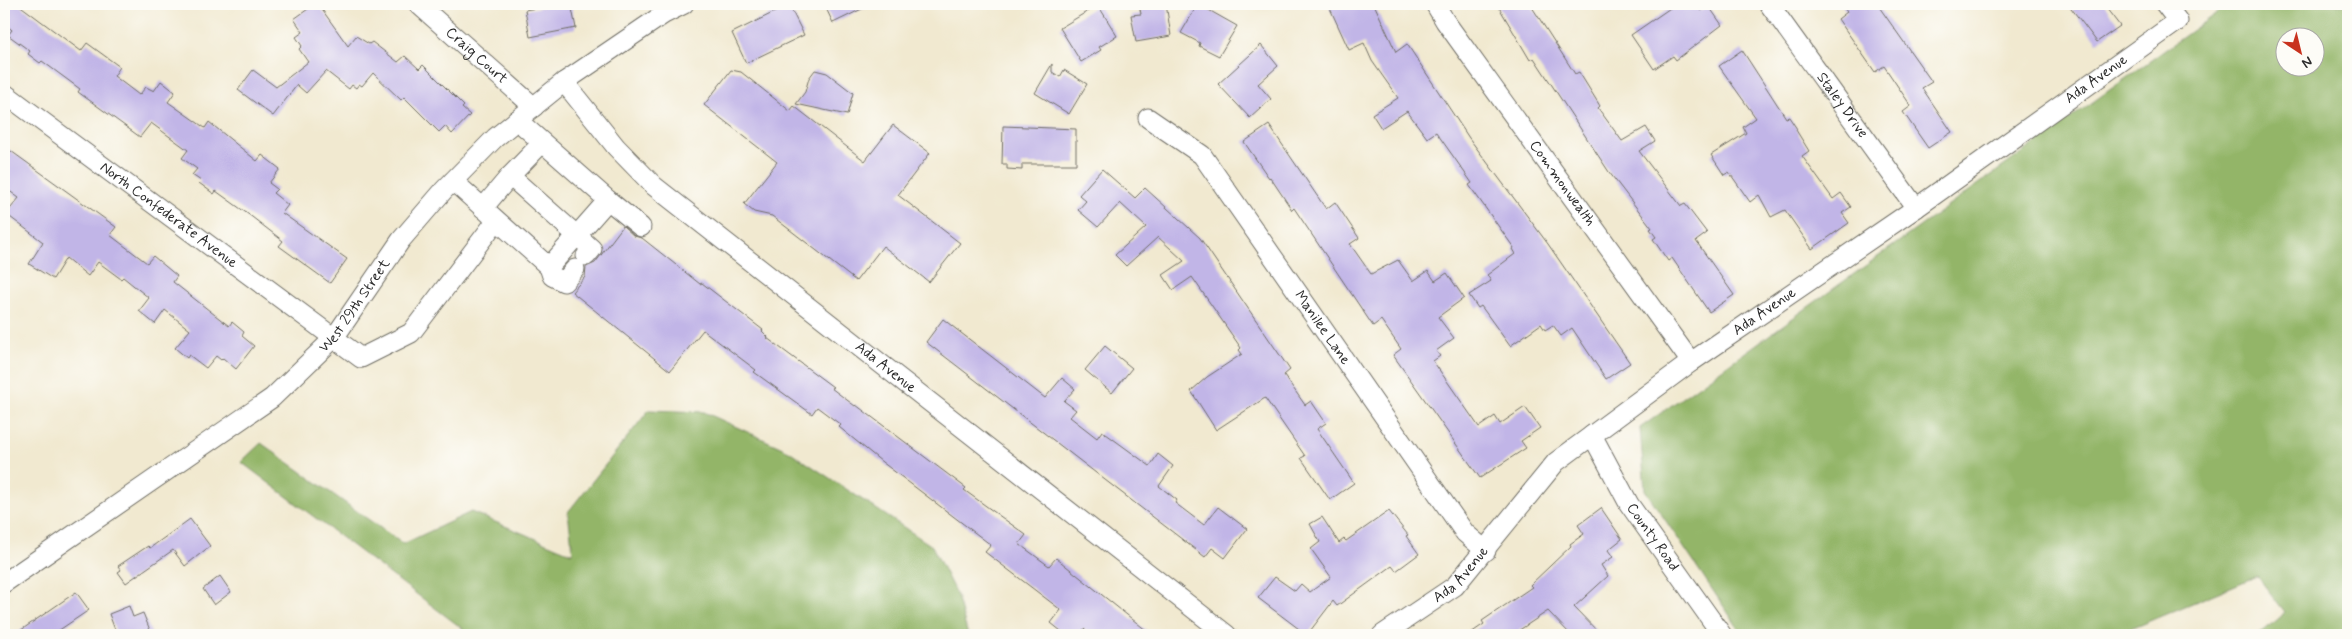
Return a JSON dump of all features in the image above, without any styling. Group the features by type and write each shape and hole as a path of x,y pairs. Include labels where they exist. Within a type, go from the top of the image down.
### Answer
{"street":[{"name":"Craig Court","path":"418,4 534,107"},
{"name":"West 29th Street","path":"4,583 272,398 334,338 401,240 453,181 496,138 564,82 664,14 684,4"},
{"name":"Commonwealth","path":"1435,4 1445,21 1691,362"},
{"name":"Staley Drive","path":"1769,4 1916,208"},
{"name":"Ada Avenue","path":"1382,635 1455,586 1486,551 1556,462 1691,362 1916,208 2178,21 2165,4"},
{"name":"Ada Avenue","path":"564,82 616,148 654,186 1227,635"},
{"name":"North Confederate Avenue","path":"4,93 361,358 411,333 496,221"},
{"name":"Manilee Lane","path":"1148,118 1202,155 1465,533 1486,551"},
{"path":"517,120 608,200 642,227"},
{"path":"483,208 510,176 542,143"},
{"path":"453,181 549,267 552,276 564,282 592,249 510,176"},
{"path":"549,267 608,200"},
{"name":"County Road","path":"1592,435 1633,510 1722,635"}],"green space":[{"path":"2229,4 2348,4 2348,635 2259,635 2285,612 2257,576 2116,635 1743,635 1645,490 1640,428"},
{"path":"649,410 704,412 789,451 932,546 957,596 968,635 471,635 241,462 261,443 403,544 471,512 573,554 568,512"}],"building":[{"path":"4,4 18,4 81,51 87,43 120,67 114,76 139,95 146,87 154,91 161,81 175,92 168,102 205,128 209,122 257,161 262,155 280,169 269,183 277,189 273,193 288,205 282,213 347,259 330,283 279,246 283,241 252,217 216,191 214,194 199,183 201,181 192,175 197,169 182,158 188,150 151,123 140,137 78,92 80,89 42,61 40,63 28,54 30,51 8,35 12,30 4,23"},
{"path":"315,4 318,4 348,46 356,36 369,44 372,42 398,62 405,56 419,69 423,65 464,106 462,108 470,115 452,134 445,126 439,132 404,97 401,100 373,73 362,86 359,84 356,88 352,85 349,89 326,71 306,93 297,85 273,116 238,90 253,70 276,87 308,62 299,49 302,46 296,37 303,32 294,19"},
{"path":"558,4 571,4 576,28 530,37 525,10"},
{"path":"824,4 872,4 833,23"},
{"path":"1139,4 1166,4 1171,36 1136,42 1131,15 1141,14"},
{"path":"1198,4 1237,26 1219,56 1199,46 1200,43 1181,33"},
{"path":"1328,4 1374,4 1396,52 1407,44 1469,138 1548,244 1630,363 1606,379 1572,328 1561,336 1553,325 1545,330 1541,324 1510,346 1481,306 1478,308 1469,295 1491,281 1487,275 1515,254 1512,249 1514,248 1469,185 1472,183 1436,132 1427,138 1407,111 1381,128 1372,114 1398,98 1372,61 1364,43 1349,50"},
{"path":"1497,4 1530,4 1575,74 1579,72 1600,106 1598,108 1622,141 1646,127 1655,141 1639,151 1681,206 1685,204 1707,233 1696,241 1734,295 1709,312 1672,258 1668,261 1653,239 1656,237 1650,229 1652,228 1609,172 1534,58 1530,60"},
{"path":"1676,4 1696,4 1701,11 1708,5 1722,25 1676,60 1673,56 1654,69 1631,35"},
{"path":"1841,4 1877,4 1932,82 1922,88 1952,132 1928,148 1903,112 1911,106 1884,66 1875,72 1838,19 1847,12"},
{"path":"2068,4 2103,4 2120,26 2097,42"},
{"path":"789,5 804,35 746,63 732,33"},
{"path":"1098,5 1117,36 1099,47 1101,50 1081,62 1060,28"},
{"path":"1261,45 1278,66 1258,84 1271,99 1250,118 1218,84"},
{"path":"1742,50 1786,118 1789,117 1797,129 1809,151 1802,156 1833,199 1841,193 1851,207 1842,213 1849,223 1812,249 1785,210 1771,217 1759,195 1750,202 1729,172 1724,175 1711,155 1746,133 1743,127 1756,118 1719,66"},
{"path":"1052,64 1052,72 1060,77 1064,70 1087,84 1069,114 1035,93"},
{"path":"731,70 741,72 790,111 794,106 865,161 893,125 930,153 898,195 960,243 929,282 883,246 856,281 772,216 754,212 744,204 777,162 704,105"},
{"path":"815,70 827,73 853,93 847,115 796,104 805,92 809,78"},
{"path":"1269,125 1326,209 1335,202 1359,238 1350,244 1371,274 1398,260 1413,281 1428,271 1435,281 1447,273 1464,298 1438,317 1454,338 1436,351 1440,356 1433,361 1479,427 1495,416 1500,424 1525,407 1540,428 1521,441 1526,448 1480,478 1393,355 1401,349 1381,320 1373,326 1294,208 1292,210 1244,142"},
{"path":"1003,126 1076,129 1076,164 1022,164 1022,170 1007,169 1007,164 1002,164"},
{"path":"4,146 116,227 110,235 147,263 153,256 177,276 173,282 229,326 232,322 244,332 242,336 254,346 236,369 223,358 221,360 216,356 206,368 189,355 187,358 175,348 190,330 165,310 155,324 139,311 149,298 123,277 121,279 98,262 88,276 66,258 53,279 29,264 43,242 6,214 19,198 4,187"},
{"path":"1102,169 1135,198 1145,188 1200,238 1290,370 1284,375 1305,405 1311,401 1326,423 1317,429 1354,483 1330,500 1301,458 1305,456 1265,398 1216,430 1191,391 1207,377 1242,354 1239,350 1241,348 1192,277 1173,290 1163,275 1184,261 1158,237 1126,266 1115,255 1146,227 1120,203 1098,227 1078,210 1086,201 1079,195"},
{"path":"623,226 634,236 642,238 700,284 702,283 763,330 767,338 833,387 831,388 1026,535 1019,544 1049,566 1056,558 1152,635 1091,635 1084,629 1079,635 1066,635 1051,623 1061,610 985,552 991,545 882,462 839,427 841,425 817,407 812,414 754,372 756,370 703,330 670,371 572,292 585,277 586,267 595,263"},
{"path":"943,319 1045,398 1062,378 1075,389 1064,401 1076,410 1070,417 1097,438 1102,431 1150,466 1158,454 1173,466 1159,486 1177,500 1175,503 1204,525 1218,507 1247,529 1225,558 1212,548 1205,557 926,342"},
{"path":"1105,346 1132,368 1112,393 1085,370"},
{"path":"1601,508 1622,539 1608,550 1613,557 1601,565 1608,576 1574,607 1601,635 1571,635 1548,611 1512,635 1468,635 1484,624 1482,621 1532,587 1530,585 1571,546 1570,544 1584,534 1578,525"},
{"path":"1389,511 1408,535 1406,536 1419,554 1396,571 1392,566 1337,606 1333,601 1307,635 1258,598 1275,577 1295,591 1301,584 1310,592 1331,577 1311,549 1320,542 1310,524 1322,517 1339,543 1344,539 1346,541"},
{"path":"190,519 210,546 185,566 173,550 126,583 118,572 121,570 118,566 148,546 150,548"},
{"path":"220,576 231,592 214,605 203,589"},
{"path":"76,592 89,610 52,635 14,635"},
{"path":"129,606 133,617 143,613 152,635 117,635 109,614"}]}
